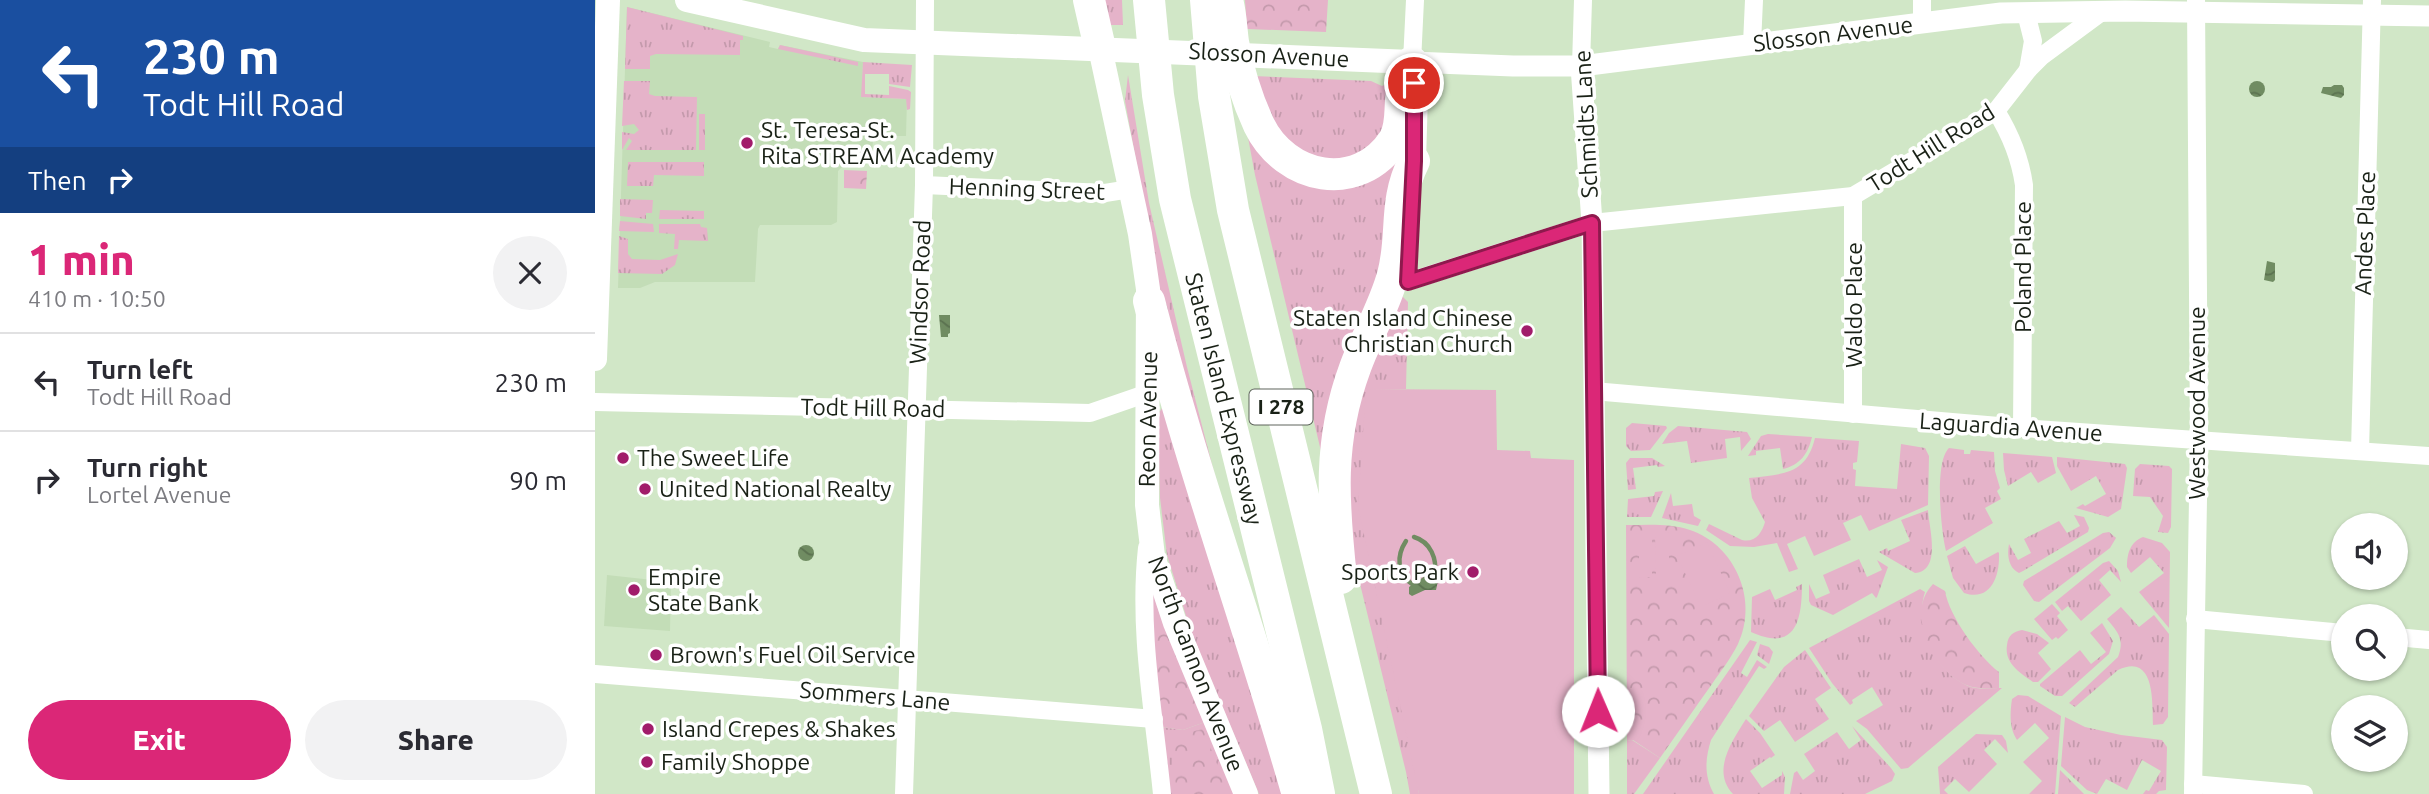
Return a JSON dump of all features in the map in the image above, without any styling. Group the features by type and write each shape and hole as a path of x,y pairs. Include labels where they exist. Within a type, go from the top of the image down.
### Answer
{"highway":[{"path":"1089,0 1100,48"},
{"name":"Staten Island Expressway","path":"1149,3 1158,95 1181,223 1306,729 1319,794"},
{"path":"1217,6 1248,96 1266,137 1285,159 1315,173 1346,172 1372,161 1386,149 1395,138 1400,125 1402,94 1412,62"},
{"name":"I 278","path":"1217,6 1214,96 1244,261 1376,794"},
{"path":"1358,715 1334,517 1335,446 1351,380 1391,282 1402,191 1414,161"},
{"path":"1149,301 1172,388 1300,794"}],"main road":[{"path":"595,359 597,241 608,0"},
{"name":"Slosson Avenue","path":"687,0 852,38 1412,62"},
{"name":"Reon Avenue","path":"1100,48 1142,248 1149,301 1149,534"},
{"path":"1412,62 1416,95 1414,161"},
{"name":"North Gannon Avenue","path":"1149,534 1166,599 1245,794"}],"street":[{"name":"Windsor Road","path":"904,794 924,185 925,0"},
{"path":"1412,62 1415,0"},
{"name":"Schmidts Lane","path":"1583,0 1581,66 1592,223 1599,794"},
{"path":"1752,44 1753,0"},
{"path":"1922,0 1922,23"},
{"path":"2103,11 2196,6 2372,8 2429,16"},
{"name":"Westwood Avenue","path":"2193,789 2199,440 2196,6"},
{"name":"Andes Place","path":"2360,451 2372,8"},
{"name":"Slosson Avenue","path":"1412,62 1581,66 2001,13 2103,11"},
{"name":"Todt Hill Road","path":"1414,161 1408,282 1592,223 1853,196 1996,111 2028,70 2062,40 2103,11"},
{"path":"2026,13 2033,41 2028,70"},
{"name":"Poland Place","path":"1996,111 2017,151 2024,185 2022,428"},
{"name":"Henning Street","path":"924,185 1105,193 1130,189"},
{"name":"Waldo Place","path":"1853,196 1853,414"},
{"name":"Laguardia Avenue","path":"1593,391 2022,428 2429,456"},
{"name":"Todt Hill Road","path":"595,402 1090,413 1147,393"},
{"name":"Reon Avenue","path":"1149,534 1144,598 1145,638 1162,794"},
{"path":"2195,619 2331,632"},
{"path":"2408,639 2429,640"},
{"name":"Sommers Lane","path":"595,674 1154,719"},
{"path":"2193,789 2304,794"}],"shaded area":[{"name":"St. Teresa-St. Rita STREAM Academy","path":"627,7 770,42 769,47 778,49 780,45 863,62 862,97 907,99 906,136 873,136 872,158 865,166 843,166 838,171 837,222 831,225 760,225 755,282 655,282 640,288 618,288"},
{"path":"607,575 671,582 670,631 604,626"}],"green space":[{"path":"1102,0 1122,0 1123,25 1109,25"},
{"path":"1245,0 1328,0 1326,32 1247,29"},
{"path":"627,7 743,36 743,40 740,40 740,55 656,54 650,56 650,69 625,69"},
{"path":"780,45 858,62 858,66 778,49"},
{"path":"863,62 912,65 910,87 889,84 889,74 865,74 865,94 889,95 889,86 908,90 911,92 910,109 907,110 906,99 861,97"},
{"path":"1128,75 1149,203 1187,367 1239,570 1176,377 1125,101"},
{"path":"1252,76 1371,81 1382,86 1386,84 1394,103 1373,149 1332,163 1282,144"},
{"path":"624,81 650,81 649,94 655,96 697,97 696,150 626,150 632,141 629,138 622,150 622,132 634,134 639,130 634,124 622,126"},
{"path":"699,114 705,114 705,150 699,150"},
{"path":"1407,129 1385,284 1325,468 1247,132 1320,181"},
{"path":"628,162 704,162 704,176 654,175 653,186 627,186"},
{"path":"844,170 867,171 866,189 844,188"},
{"path":"620,199 653,200 652,213 646,213 646,219 620,216"},
{"path":"1408,202 1403,297 1408,302 1406,389 1366,390 1419,794 1410,794 1351,547 1347,440"},
{"path":"660,210 704,211 704,219 659,219"},
{"path":"620,221 653,224 654,232 619,231"},
{"path":"659,224 700,224 701,227 707,228 708,241 679,240 678,249 674,249 675,234 659,233"},
{"path":"619,236 628,239 628,254 632,259 660,260 678,254 675,265 662,274 618,273"},
{"name":"Sports Park","path":"1366,389 1496,390 1497,450 1530,451 1531,458 1574,460 1574,794 1419,794 1358,506"},
{"path":"1163,407 1286,794 1259,794 1192,635 1167,555 1160,498 1158,414"},
{"path":"1632,423 1667,428 1650,450 1631,451 1626,446 1626,428"},
{"path":"1678,426 1747,432 1751,439 1741,451 1740,437 1725,439 1727,458 1691,463 1687,441 1662,444"},
{"path":"1768,434 1812,437 1802,458 1783,469 1780,448 1756,451 1756,455 1748,456 1761,436"},
{"path":"1815,438 1859,441 1857,462 1853,463 1853,469 1856,470 1855,486 1897,489 1901,444 1925,448 1929,456 1928,505 1869,531 1861,515 1843,523 1851,540 1814,556 1805,536 1787,544 1798,569 1789,572 1777,543 1754,547 1730,546 1706,530 1709,524 1742,540 1751,540 1757,536 1765,522 1752,498 1749,478 1782,473 1799,466 1806,459"},
{"path":"1949,448 1964,450 1964,454 1970,454 1971,450 1994,452 1995,471 2000,488 1997,491 2001,499 1985,508 1993,523 1946,551 1940,481 1944,456"},
{"path":"2003,453 2052,457 2056,473 2038,483 2031,472 2008,486"},
{"path":"2057,457 2125,464 2127,468 2121,509 2108,517 2076,508 2106,494 2096,476 2071,491 2057,466"},
{"path":"1630,458 1652,458 1665,466 1633,468 1636,489 1628,490 1626,463"},
{"path":"2140,464 2169,466 2172,469 2171,527 2168,533 2158,532 2163,516 2150,497 2133,496 2135,469"},
{"path":"1663,491 1651,517 1627,517 1628,499 1654,496 1655,492"},
{"path":"1671,493 1673,506 1692,504 1694,516 1701,520 1698,526 1662,518"},
{"path":"1928,510 1932,548 1929,565 1915,573 1879,552 1910,541 1901,520"},
{"path":"2074,515 2084,517 2088,532 2019,573 2015,571 2008,556 2009,544 2018,560 2031,553 2024,539 2059,521 2067,533 2080,526"},
{"path":"1626,525 1675,526 1706,537 1731,561 1744,593 1744,627 1738,644 1660,758 1633,740 1627,741"},
{"path":"1639,531 1652,531 1652,577 1639,578"},
{"path":"1669,532 1669,578 1656,578 1655,533"},
{"path":"2109,532 2116,538 2110,548 2039,602 2034,601 2023,585 2024,581 2103,533"},
{"path":"2143,537 2162,543 2170,552 2169,628 2139,592 2164,573 2150,557 2131,573 2127,567 2130,549"},
{"path":"1707,542 1730,593 1701,607 1677,556"},
{"path":"1965,546 1976,564 1999,553 1998,570 1992,585 1981,594 1964,593 1953,578 1947,556"},
{"path":"1859,559 1867,577 1882,570 1877,560 1888,567 1876,598 1872,593 1833,615 1811,605 1809,584 1816,599 1830,593 1823,575"},
{"path":"2109,561 2118,571 2121,582 2110,570 2099,580 2111,595 2081,621 2068,606 2062,611 2055,602"},
{"path":"1802,584 1800,610 1793,630 1778,638 1751,632 1752,597 1770,589 1775,600 1797,590 1796,587"},
{"path":"1933,584 1945,591 1952,612 1966,635 1999,672 1999,688 1966,685 1954,678 1933,654 1926,640 1921,610 1925,596"},
{"path":"1920,589 1925,592 1922,619 1925,633 1937,659 1946,670 1968,686 2002,688 1908,768 1901,769 1867,729 1856,721 1883,705 1872,687 1852,700 1850,705 1809,648"},
{"path":"1151,594 1156,594 1205,722 1183,730 1161,727 1150,628"},
{"path":"2052,604 2068,630 2058,639 2056,637 2052,640 2034,619"},
{"path":"2121,607 2139,627 2154,615 2169,634 2168,717 2163,724 2153,725 2152,694 2146,674 2139,668 2130,666 2118,670 2075,707 2069,703 2118,657 2121,646 2119,636 2107,619"},
{"path":"2102,623 2113,641 2109,654 2062,696 2055,696 2040,686 2080,650 2091,664 2106,652 2090,633"},
{"path":"2022,630 2037,634 2049,643 2038,653 2051,669 2038,682 2033,682 2018,671 2008,657 2007,645 2010,636"},
{"path":"1750,640 1757,642 1741,673 1747,677 1757,660 1767,667 1764,669 1759,666 1711,740 1707,767 1708,781 1714,794 1643,794"},
{"path":"1760,644 1769,647 1773,652 1769,664 1757,655"},
{"path":"1805,650 1831,688 1815,699 1829,719 1795,742 1780,720 1764,731 1749,716 1784,667"},
{"path":"2018,695 2028,696 2061,716 2055,794 2029,794 2042,781 2023,762 2049,738 2035,723 2017,740 2011,725 2011,715 2012,699"},
{"path":"2065,717 2085,727 2162,740 2167,747 2166,790 2156,794 2143,794 2146,790 2149,791 2161,771 2142,760 2127,790 2106,779 2097,794 2087,790 2061,766"},
{"path":"1746,719 1760,733 1775,755 1750,771 1762,788 1782,775 1782,771 1785,777 1784,794 1733,794 1727,785 1724,776 1726,756"},
{"path":"1205,722 1234,794 1168,794 1161,727 1183,730"},
{"path":"1852,726 1891,768 1895,774 1892,781 1865,794 1790,794 1794,773 1797,771 1803,780 1815,771 1804,754 1837,732 1849,749 1861,740"},
{"path":"1203,729 1229,794 1177,794 1169,737"},
{"path":"1976,734 2002,735 2008,753 1995,739 1984,750 1997,764 1969,792 1955,779 1944,790 1948,794 1940,794 1938,767"},
{"path":"1632,740 1660,758 1634,794 1627,794 1627,741"},
{"path":"2060,770 2084,794 2058,794"}],"water":[{"path":"2257,81 2263,83 2263,95 2257,97 2251,95 2249,89 2251,83"},
{"path":"2342,85 2344,88 2341,98 2321,93 2323,87"},
{"path":"2267,261 2275,263 2273,282 2264,280"},
{"path":"939,315 950,315 948,337 941,337"},
{"path":"803,545 809,545 814,553 812,559 803,561 798,556 798,550"},
{"path":"1432,574 1438,581 1436,590 1425,590 1412,596 1409,594 1409,587"}],"waterway":[{"path":"1414,537 1425,543 1432,552 1435,575"},
{"path":"1406,541 1400,564 1403,575 1412,584"}],"place":[{"name":"St. Teresa-St. Rita STREAM Academy","path":"747,143"},
{"name":"Staten Island Chinese Christian Church","path":"1527,331"},
{"name":"The Sweet Life","path":"623,458"},
{"name":"United National Realty","path":"645,489"},
{"name":"Sports Park","path":"1473,572"},
{"name":"Empire State Bank","path":"634,590"},
{"name":"Brown's Fuel Oil Service","path":"656,655"},
{"name":"Island Crepes & Shakes","path":"648,729"},
{"name":"Family Shoppe","path":"647,762"}],"route":[{"path":"1414,83 1416,95 1408,282 1592,223 1598,711"}]}
